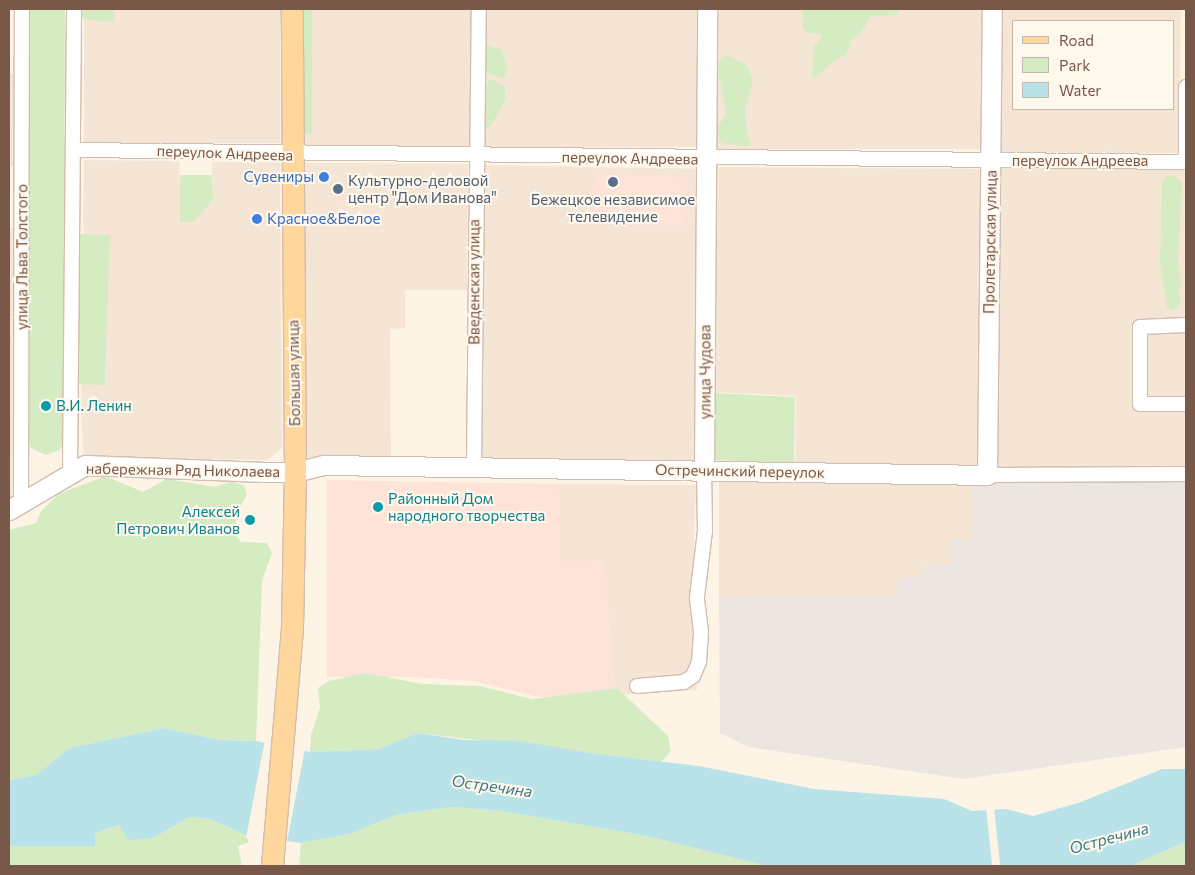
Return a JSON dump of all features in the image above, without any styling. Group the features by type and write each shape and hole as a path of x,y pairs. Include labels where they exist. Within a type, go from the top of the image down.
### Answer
{"main road":[{"name":"Большая улица","path":"272,866 285,737 292,627 296,472 292,9"}],"street":[{"name":"улица Льва Толстого","path":"15,508 22,9"},
{"path":"70,472 74,9"},
{"name":"Введенская улица","path":"474,465 475,156 479,9"},
{"name":"улица Чудова","path":"637,686 684,682 693,676 699,662 701,632 696,597 705,531 707,9"},
{"name":"Пролетарская улица","path":"987,475 992,9"},
{"path":"1186,87 1186,157"},
{"name":"переулок Андреева","path":"74,150 292,155 1186,162"},
{"path":"1186,325 1140,327 1140,404 1186,404"},
{"name":"Остречинский переулок","path":"296,472 324,464 987,475 1186,474"},
{"name":"набережная Ряд Николаева","path":"15,508 70,472 85,465 296,472"}],"shaded area":[{"path":"84,9 280,9 280,143 84,143"},
{"path":"303,9 472,9 472,146 303,146"},
{"path":"484,9 701,9 701,147 484,147"},
{"path":"713,9 984,9 984,149 713,149"},
{"path":"1000,9 1181,9 1179,153 999,153"},
{"path":"9,74 16,74 16,166 9,166"},
{"path":"84,160 179,161 181,222 213,200 212,162 280,162 282,448 267,460 84,457 81,414"},
{"path":"303,163 468,164 467,290 405,290 405,328 390,329 391,458 305,457"},
{"path":"481,165 700,169 695,462 476,458"},
{"path":"711,167 983,169 978,469 795,466 796,396 709,392"},
{"path":"998,168 1186,168 1186,469 998,469"},
{"path":"594,175 687,177 686,226 593,224"},
{"path":"9,229 15,229 15,500 9,500"},
{"path":"719,479 971,482 971,541 951,564 928,565 921,577 898,596 719,597"},
{"path":"327,480 559,484 560,561 604,560 615,695 538,697 473,681 411,677 327,677"},
{"path":"1186,481 1186,747 963,779 749,747 720,733 719,597 898,596 898,578 921,577 928,565 951,564 952,540 971,541 971,482"},
{"path":"559,484 696,485 692,595 697,690 615,695 604,561 560,561"}],"green space":[{"path":"30,9 65,9 64,441 60,450 46,455 31,448 29,440"},
{"path":"79,9 114,9 114,22 83,19"},
{"path":"304,9 312,9 312,134 304,134"},
{"path":"802,9 900,9 896,15 871,16 861,33 849,42 850,48 846,55 838,58 815,78 812,76 814,46 822,38 821,34 807,33 803,29"},
{"path":"485,44 502,50 507,69 503,79 483,71"},
{"path":"727,55 747,66 753,80 745,110 747,134 751,144 748,147 721,143 718,134 717,128 725,116 725,104 716,64"},
{"path":"490,79 504,85 506,99 490,127 486,127 483,120 482,89"},
{"path":"180,175 212,175 213,200 193,222 180,222"},
{"path":"1167,175 1176,177 1182,183 1178,264 1182,284 1178,292 1181,301 1178,307 1171,311 1167,307 1160,265 1162,182"},
{"path":"78,234 110,235 105,385 73,384"},
{"path":"711,393 795,397 794,463 714,460 709,451"},
{"path":"105,476 143,492 166,479 215,487 233,481 244,486 247,494 236,516 237,537 241,542 267,543 272,553 262,581 256,741 220,740 164,728 69,748 36,775 9,780 9,530 36,523 41,511 59,494"},
{"path":"366,673 422,684 480,686 532,699 617,688 668,736 671,751 661,762 418,733 379,749 310,752 311,735 320,708 318,688 328,681"},
{"path":"452,807 502,811 646,836 767,866 299,866 301,843 349,834 396,815"},
{"path":"189,817 210,819 248,836 248,843 238,846 242,866 9,866 9,846 95,846 94,833 120,825 154,838"},
{"path":"1186,842 1186,866 1130,866 1184,843"}],"water":[{"name":"Остречина","path":"164,728 220,740 256,741 310,752 379,749 418,733 464,740 519,741 596,754 699,766 814,789 944,799 972,811 1006,809 1033,816 1081,802 1162,769 1186,769 1186,842 1130,866 767,866 646,836 502,811 452,807 396,815 349,834 301,843 248,836 210,819 189,817 154,838 128,840 119,825 95,833 95,846 9,846 9,780 36,775 69,748"}],"pier":[{"path":"265,740 305,748 286,846 246,838"},
{"path":"994,807 1000,866 992,866 986,808"}],"place":[{"name":"Сувениры","path":"324,177"},
{"name":"Бежецкое независимое телевидение","path":"613,182"},
{"name":"Культурно-деловой центр \"Дом Иванова\"","path":"338,189"},
{"name":"Красное&Белое","path":"257,219"},
{"name":"В.И. Ленин","path":"46,406"},
{"name":"Районный Дом народного творчества","path":"378,507"},
{"name":"Алексей Петрович Иванов","path":"250,520"}]}
